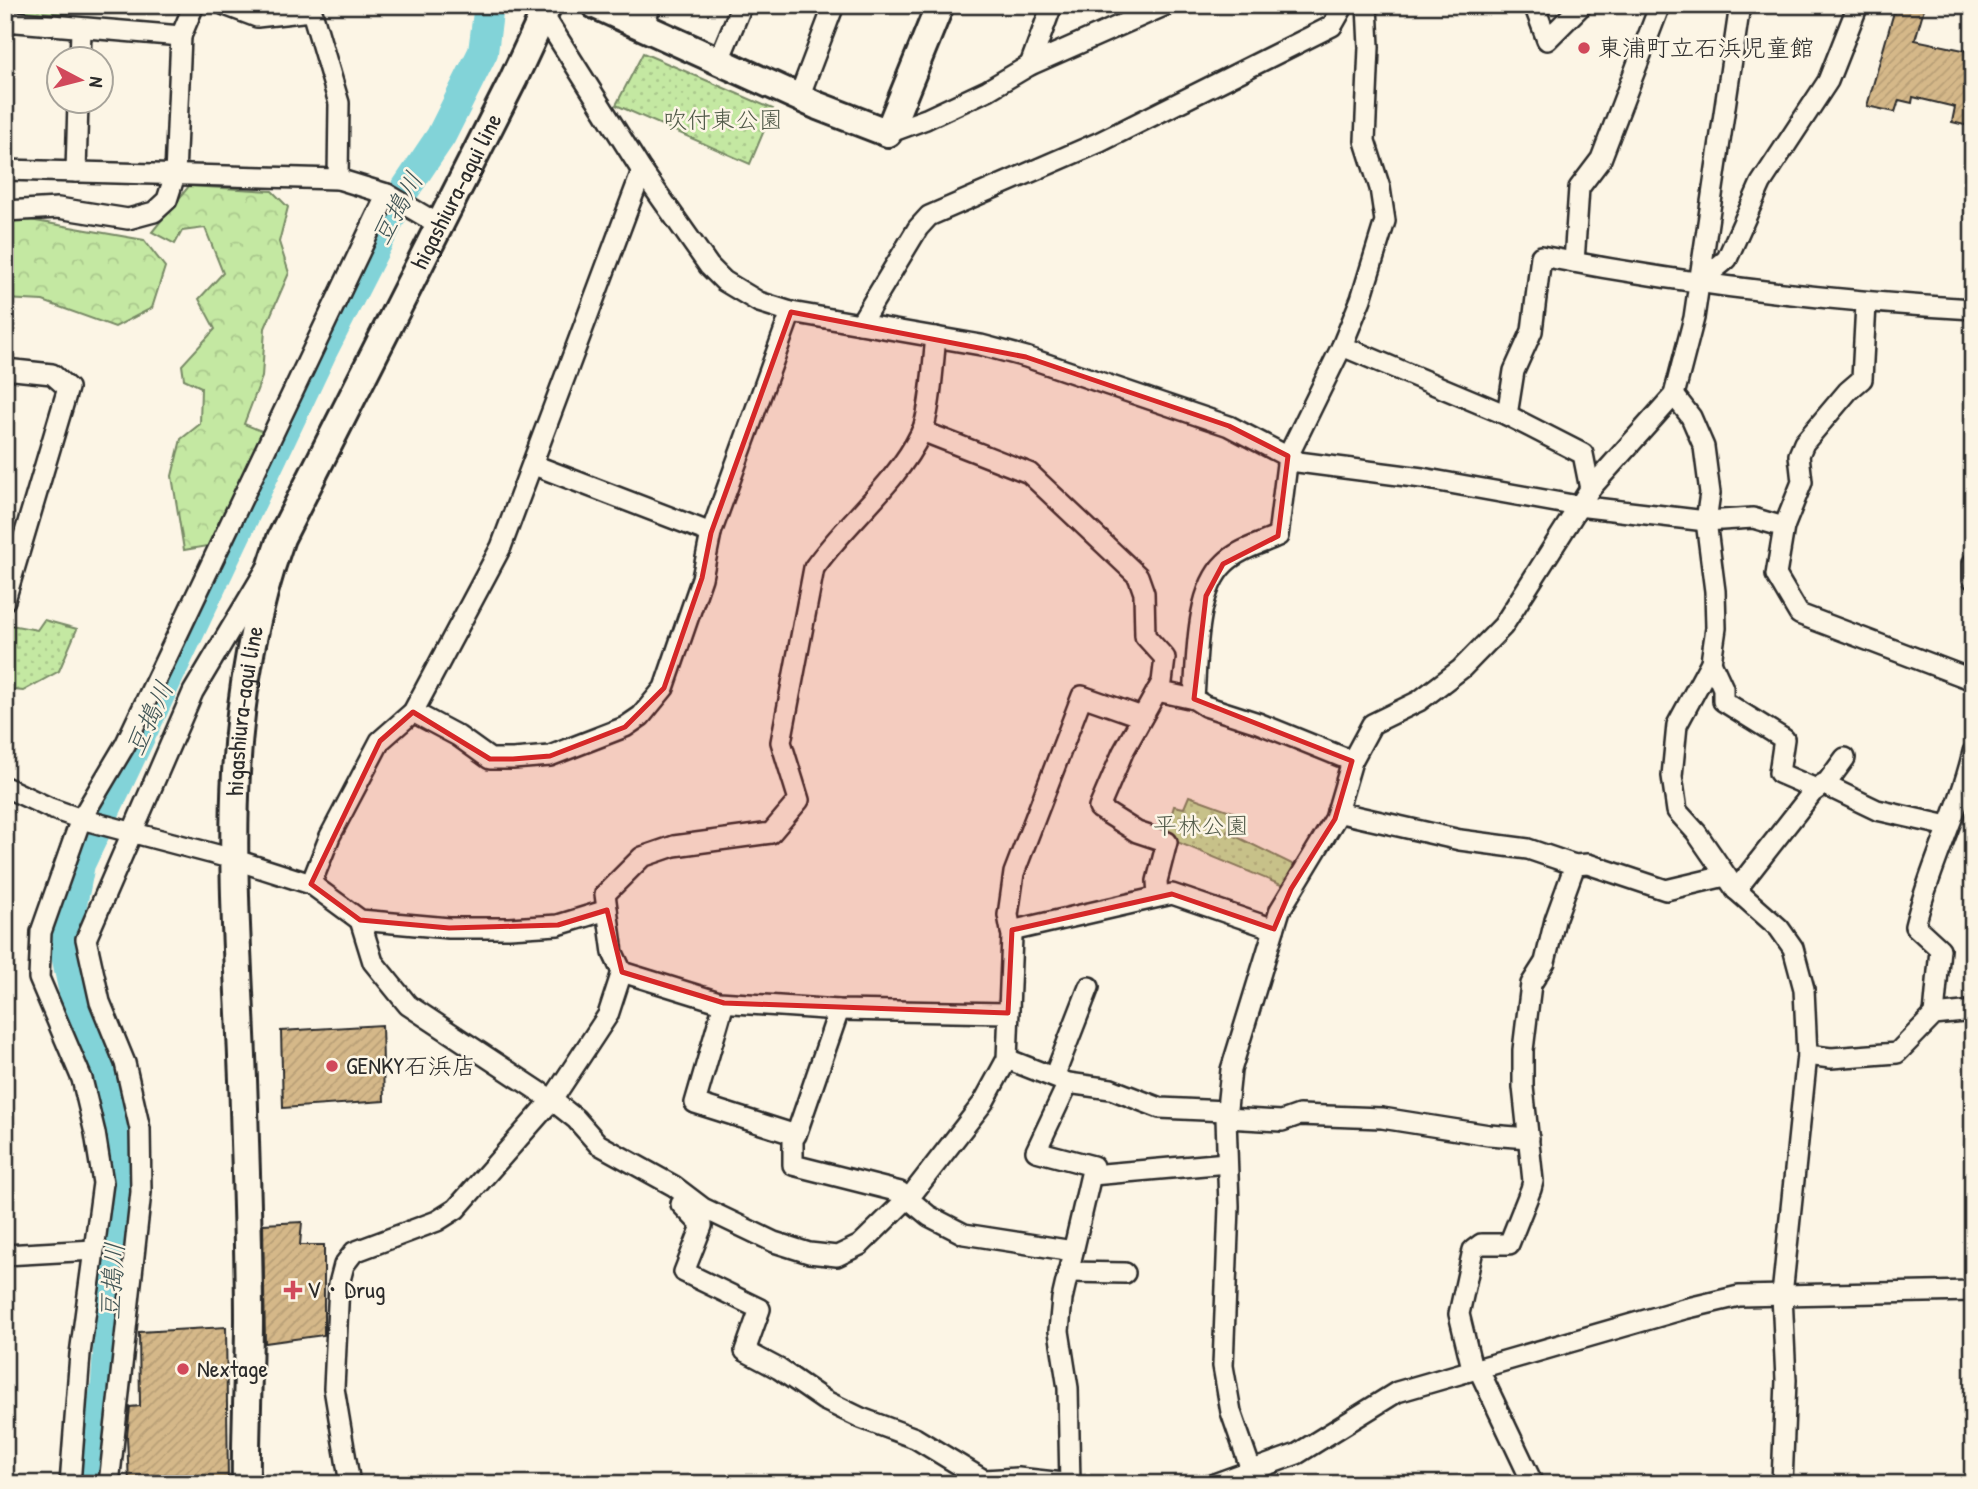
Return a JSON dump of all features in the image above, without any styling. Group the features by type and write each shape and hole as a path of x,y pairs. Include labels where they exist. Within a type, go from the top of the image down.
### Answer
{"main road":[{"path":"595,5 647,16 719,60 799,97 888,133 940,5"},
{"name":"higashiura-agui line","path":"246,1484 249,1321 247,1211 233,859 235,750 245,672 262,589 274,557 432,221 546,11"}],"street":[{"path":"5,211 58,208 128,219 155,212 167,200 175,175 181,36 194,5"},
{"path":"225,5 257,17 311,8 339,103 338,179"},
{"path":"719,60 742,5"},
{"path":"799,97 834,5"},
{"path":"1030,65 1052,5"},
{"path":"888,133 988,90 1030,65 1146,10 1166,5"},
{"path":"860,324 918,228 929,216 1100,142 1332,26 1344,5"},
{"path":"1194,699 1201,618 1206,596 1223,564 1241,551 1278,536 1288,456 1342,346 1361,299 1385,221 1380,188 1365,141 1369,47 1367,5"},
{"path":"1534,5 1547,40 1582,5"},
{"path":"1574,262 1579,188 1601,159 1660,5"},
{"path":"1253,1476 1231,1412 1223,1366 1229,1206 1226,1114 1230,1070 1275,929 1286,900 1337,812 1352,761 1372,724 1419,701 1461,669 1503,625 1590,489 1674,395 1694,318 1740,5"},
{"path":"1698,284 1727,259 1761,183 1828,81 1858,5"},
{"path":"546,11 642,171 709,266 724,281 759,302 791,312 936,337 1026,357 1229,426 1298,462 1422,478 1578,506 1706,521 1752,518 1784,527"},
{"path":"5,21 81,30 181,36"},
{"path":"80,46 81,30"},
{"path":"76,172 78,116"},
{"path":"5,170 338,179 387,194 432,221"},
{"path":"311,884 330,836 380,741 413,712 501,547 534,465 642,171"},
{"path":"70,1484 80,1354 103,1183 82,1079 39,978 41,932 81,818 125,745 387,194"},
{"path":"1507,415 1514,372 1532,331 1541,256 1698,284 1866,304 1973,309"},
{"path":"1866,304 1862,379 1848,391 1804,443 1799,455 1802,482 1784,527 1776,575 1796,612 1877,646 1973,680"},
{"path":"413,712 458,736 490,759 550,755 625,727 641,716 664,688 702,578 711,533 791,312"},
{"path":"350,1484 334,1388 339,1284 344,1265 355,1252 437,1222 456,1209 552,1100 608,1015 622,972 613,953 605,894 642,857 674,846 771,833 799,800 781,742 814,568 828,548 891,479 922,431 936,337"},
{"path":"1342,346 1507,415 1583,454 1590,489"},
{"path":"5,369 52,373 68,388 5,600"},
{"path":"1674,395 1691,417 1704,447 1710,493 1706,521 1715,590 1716,628 1711,663 1677,725 1672,776 1677,811 1696,832 1731,883 1779,928 1793,948 1804,989 1807,1055 1782,1295 1786,1380 1782,1484"},
{"path":"922,431 1029,473 1138,576 1144,593 1145,636 1165,658 1162,682 1123,752 1099,808 1137,832 1167,842 1157,881 1157,896"},
{"path":"534,465 711,533"},
{"path":"109,1484 141,1192 140,1129 125,1063 100,1002 86,939 192,692 242,604 274,557"},
{"path":"1973,563 1973,579"},
{"path":"1711,663 1723,688 1723,701 1784,739 1779,773 1877,810 1948,826"},
{"path":"1157,691 1194,699 1205,706 1258,723 1352,761"},
{"path":"360,920 373,962 408,1005 552,1100 576,1119 598,1144 674,1186 712,1213 774,1242 822,1256 837,1256 860,1245 907,1200 983,1103 1007,1059 1011,930 1008,915 1014,873 1083,696 1142,717"},
{"path":"1807,1055 1831,1058 1897,1053 1934,1015 1940,949 1915,926 1972,756"},
{"path":"1337,812 1460,840 1528,849 1575,865 1588,864 1665,890 1731,883 1845,758"},
{"path":"5,787 50,808 81,818 233,859 311,884 360,920 449,928 509,928 558,925 607,910"},
{"path":"1533,1484 1475,1368 1459,1314 1474,1250 1481,1244 1509,1244 1532,1181 1524,1050 1531,984 1545,962 1555,920 1575,865"},
{"path":"1011,930 1172,894 1275,929"},
{"path":"622,972 724,1003 839,1010 1008,1013"},
{"path":"648,1172 701,1223 701,1231 684,1272 760,1309 745,1351 779,1369 824,1400 861,1418 915,1437 983,1482 1018,1478 1071,1484 1068,1388 1059,1331 1068,1272 1093,1166 1036,1151 1089,987"},
{"path":"724,1003 695,1103 796,1135 839,1010"},
{"path":"1934,1015 1973,1012"},
{"path":"1007,1059 1061,1080 1111,1089 1160,1108 1282,1121 1299,1115 1382,1118 1489,1135 1529,1138"},
{"path":"793,1134 793,1165 900,1192 907,1200 964,1234 1073,1251"},
{"path":"1092,1175 1227,1163"},
{"path":"5,1255 94,1251"},
{"path":"1068,1272 1125,1273"},
{"path":"1214,1484 1253,1476 1297,1454 1398,1392 1475,1368 1739,1296 1973,1291"}],"highlighted area":[{"path":"791,312 1026,357 1229,426 1288,456 1278,536 1223,564 1206,596 1194,699 1352,761 1335,819 1291,889 1274,929 1172,894 1012,930 1008,1013 724,1003 622,972 607,910 558,925 449,928 360,920 311,884 380,741 413,712 490,759 550,756 625,727 664,688 702,578 711,533"}],"green space":[{"path":"5,5 69,5 68,14 5,10"},
{"name":"吹付東公園","path":"643,53 773,109 750,164 616,105"},
{"path":"189,186 272,191 288,207 279,242 289,273 265,328 262,377 244,424 264,432 213,545 184,550 172,476 181,439 200,424 201,387 184,379 182,365 215,329 199,299 223,273 205,228 182,231 175,244 152,232"},
{"path":"30,220 144,240 165,267 152,308 115,327 43,301 5,299 5,222"},
{"path":"44,620 77,629 59,671 23,691 5,689 5,624 37,630"},
{"name":"平林公園","path":"1189,796 1236,813 1227,832 1298,867 1286,887 1165,837 1174,806 1184,808"}],"building":[{"path":"1896,5 1925,5 1915,40 1973,52 1973,127 1952,122 1955,107 1913,97 1912,103 1899,100 1895,112 1867,106"},
{"name":"GENKY石浜店","path":"382,1025 384,1101 283,1108 281,1031"},
{"name":"V・Drug","path":"302,1222 300,1245 324,1245 324,1335 265,1343 263,1224"},
{"name":"Nextage","path":"226,1327 228,1482 129,1484 127,1436 130,1407 140,1406 139,1332"}],"waterway":[{"name":"豆搗川","path":"89,1484 106,1383 120,1160 101,1061 75,998 64,945 80,864 321,354 404,191 441,136 483,52 489,5"}],"place":[{"name":"東浦町立石浜児童館","path":"1584,48"},
{"name":"GENKY石浜店","path":"332,1066"},
{"name":"V・Drug","path":"293,1290"},
{"name":"Nextage","path":"183,1369"}]}
